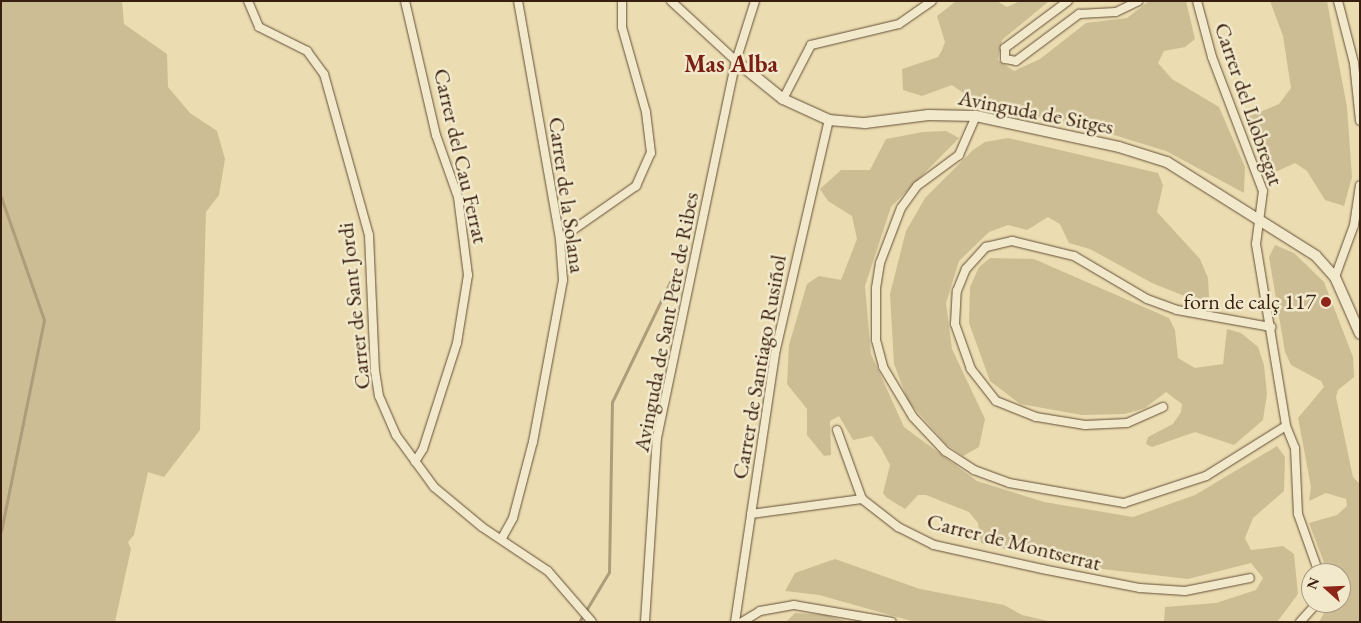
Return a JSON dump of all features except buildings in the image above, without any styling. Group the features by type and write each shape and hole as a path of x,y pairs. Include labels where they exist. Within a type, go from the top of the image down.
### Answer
{"street":[{"name":"Carrer de Sant Jordi","path":"248,1 259,27 307,51 324,74 369,235 380,396 396,435 415,462 449,500 548,571 591,620"},
{"name":"Carrer del Cau Ferrat","path":"405,1 436,134 458,196 468,275 457,342 423,449 415,462"},
{"name":"Carrer de la Solana","path":"502,538 513,518 550,363 563,280 560,239 518,1"},
{"path":"560,239 636,186 651,153 646,112 622,27 622,1"},
{"name":"Avinguda de Sitges","path":"671,1 736,61 783,100 829,120 865,123 928,114 976,116 1150,156 1184,171 1316,256 1335,277 1360,334"},
{"name":"Avinguda de Sant Pere de Ribes","path":"645,622 657,438 736,61 755,1"},
{"path":"1080,14 1069,1 1005,48 1005,59 1016,61 1080,14 1116,12 1139,1"},
{"name":"Carrer del Llobregat","path":"1197,1 1212,57 1263,191 1255,239 1286,426 1295,448 1298,514 1315,563"},
{"path":"1338,1 1359,97 1360,121"},
{"path":"783,100 811,45 900,24 928,3"},
{"path":"976,116 959,155 922,181 901,208 880,264 876,288 876,340 883,366 913,417 945,451 974,470 1009,483 1124,503 1206,476 1286,426"},
{"name":"Carrer de Santiago Rusiñol","path":"735,622 776,349 829,120"},
{"path":"1335,277 1354,226 1360,186"},
{"path":"1163,407 1128,423 1085,425 1036,417 996,401 971,369 955,324 957,290 966,268 986,247 1012,241 1074,256 1146,299 1177,310 1271,327"},
{"path":"751,514 862,499 837,430"},
{"name":"Carrer de Montserrat","path":"862,499 898,527 934,545 1051,571 1140,588 1185,591 1250,578"},
{"path":"742,622 760,611 794,605 892,622"}],"shaded area":[{"path":"1,1 122,1 124,24 167,54 168,87 190,113 217,131 225,159 219,195 206,212 200,430 164,477 148,472 134,535 128,542 131,549 115,622 1,622"},
{"path":"956,1 997,1 1007,7 1020,1 1049,1 1002,40 998,60 1014,71 1040,59 1086,23 1127,18 1149,1 1186,1 1195,39 1185,47 1164,51 1158,63 1172,79 1219,107 1245,167 1244,193 1166,151 1104,132 982,106 952,85 922,96 903,90 902,69 938,57 945,42 937,16"},
{"path":"1270,1 1327,1 1347,107 1352,177 1344,206 1325,200 1307,171 1295,163 1271,174 1266,170 1245,118 1279,104 1291,88 1283,36"},
{"path":"946,131 959,138 891,207 865,286 871,354 904,427 977,481 1044,502 1133,517 1195,495 1277,446 1285,457 1284,491 1253,518 1245,538 1251,550 1283,546 1294,554 1298,594 1277,622 1164,622 1165,607 1216,603 1256,590 1263,578 1251,563 1188,579 1085,567 981,543 978,523 969,512 926,495 918,495 905,509 887,498 883,493 890,465 872,436 853,440 839,416 830,421 831,455 824,456 807,435 807,409 787,384 789,345 807,284 819,276 841,280 857,239 852,216 828,201 820,189 841,170 870,170 886,139 923,132"},
{"path":"1008,138 1158,173 1163,185 1157,212 1200,259 1208,278 1209,297 1197,301 1152,283 1090,249 1069,243 1060,224 1048,217 1027,230 1008,225 989,232 959,261 946,303 952,349 985,419 979,447 963,456 946,444 908,401 894,364 890,294 906,231 925,198 973,150 985,142"},
{"path":"1275,245 1294,253 1324,282 1353,357 1354,377 1338,390 1336,397 1353,477 1360,484 1360,622 1319,622 1324,613 1351,613 1351,563 1324,563 1309,523 1337,515 1347,506 1346,499 1326,493 1309,501 1311,487 1298,418 1324,387 1321,381 1291,365 1285,352 1269,257"},
{"path":"990,258 1034,259 1169,318 1175,330 1178,358 1195,368 1223,364 1227,329 1241,333 1258,347 1264,365 1267,394 1263,420 1234,445 1195,432 1152,447 1146,444 1148,437 1173,424 1181,412 1182,404 1166,392 1145,408 1125,414 1082,415 1020,404 990,381 969,323 970,287 979,267"},
{"path":"835,559 920,589 1004,605 1022,615 1053,622 915,622 819,595 785,591 795,573"},
{"path":"795,613 826,615 849,622 786,622"}],"waterway":[{"path":"1,197 44,320 1,531"},
{"path":"579,622 609,572 612,402 673,276"}],"place":[{"name":"forn de calç 117","path":"1326,302"}],"district":[{"name":"Mas Alba","path":"731,64"}]}
